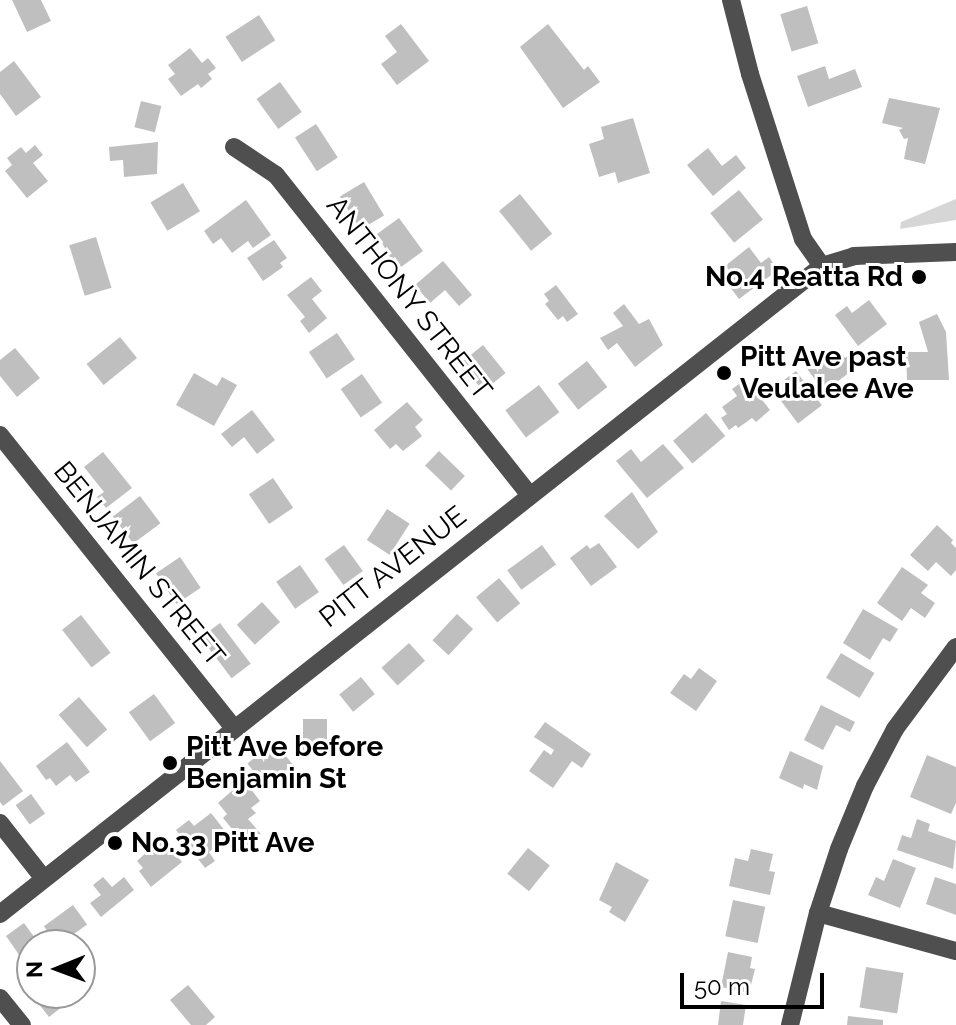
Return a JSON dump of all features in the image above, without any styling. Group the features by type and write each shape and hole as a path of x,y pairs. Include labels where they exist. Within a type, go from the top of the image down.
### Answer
{"street":[{"path":"731,0 750,74 803,239 822,266 854,256 956,252"},
{"name":"ANTHONY STREET","path":"234,147 276,175 530,495"},
{"name":"PITT AVENUE","path":"0,914 822,266"},
{"name":"BENJAMIN STREET","path":"0,435 234,728"},
{"path":"790,1025 818,913 839,849 871,775 895,729 956,647"},
{"path":"0,823 44,879"},
{"path":"818,913 956,951"},
{"path":"0,998 22,1025"}],"shaded area":[{"path":"956,199 956,220 900,229 901,222"}],"building":[{"path":"12,0 41,0 51,21 27,32"},
{"path":"807,6 818,43 792,51 780,14"},
{"path":"259,15 275,40 242,62 225,37"},
{"path":"401,24 429,61 397,85 381,64 397,52 385,36"},
{"path":"548,24 584,70 588,66 600,82 563,108 520,47"},
{"path":"190,48 202,63 208,58 216,68 208,74 212,79 201,88 198,84 181,96 168,79 175,74 168,65"},
{"path":"14,61 41,97 16,116 0,94 0,72"},
{"path":"825,66 829,79 855,69 862,87 808,107 797,76"},
{"path":"280,82 302,112 278,129 257,99"},
{"path":"889,98 940,108 925,164 904,159 908,138 904,139 899,130 903,128 882,123"},
{"path":"141,101 161,106 155,132 134,127"},
{"path":"633,118 650,173 618,183 615,172 599,177 589,144 604,139 601,127"},
{"path":"316,124 338,158 317,171 295,138"},
{"path":"158,142 157,174 124,177 123,160 110,161 109,147"},
{"path":"35,145 43,155 33,163 48,181 27,198 5,171 12,165 7,158 21,147 26,153"},
{"path":"708,148 722,166 736,155 746,168 713,196 687,165"},
{"path":"364,182 384,215 360,230 340,196"},
{"path":"183,183 200,211 167,231 150,203"},
{"path":"739,190 763,220 734,243 710,213"},
{"path":"520,194 552,234 531,251 499,211"},
{"path":"246,200 271,235 253,248 248,241 232,253 221,238 213,244 204,231"},
{"path":"399,218 423,251 401,267 395,257 391,259 377,234"},
{"path":"96,237 111,288 85,296 69,245"},
{"path":"274,240 287,258 280,263 283,267 263,281 247,258"},
{"path":"749,247 761,263 769,257 778,270 739,299 724,279 732,273 725,266"},
{"path":"443,261 472,295 459,306 445,290 430,303 415,285"},
{"path":"311,277 322,291 312,299 327,318 309,333 300,321 305,317 287,295"},
{"path":"556,285 578,314 567,322 563,316 558,320 545,304 549,301 544,294"},
{"path":"869,300 887,324 858,346 835,315 847,306 852,313"},
{"path":"624,304 639,324 649,319 663,345 635,367 617,343 608,350 600,338 623,326 613,313"},
{"path":"937,314 946,332 949,380 907,380 906,352 928,352 919,322"},
{"path":"337,333 355,360 327,379 309,352"},
{"path":"120,337 137,358 104,385 87,364"},
{"path":"483,345 506,373 483,391 460,363"},
{"path":"15,348 40,378 17,397 0,376 0,360"},
{"path":"839,349 845,358 850,354 859,365 824,392 805,366 819,355 823,360"},
{"path":"587,361 607,387 578,410 558,384"},
{"path":"796,371 822,405 798,423 772,389"},
{"path":"194,373 217,386 222,377 237,385 214,426 176,405"},
{"path":"362,374 382,403 361,418 341,389"},
{"path":"746,379 770,410 756,422 752,418 729,430 721,418 727,414 722,407 737,396 732,389"},
{"path":"539,385 559,412 526,437 505,410"},
{"path":"407,402 423,420 415,427 422,436 403,451 396,444 390,449 374,430"},
{"path":"252,410 275,440 257,454 244,437 232,447 221,434"},
{"path":"706,413 725,436 692,464 673,441"},
{"path":"663,444 684,468 647,498 616,461 631,449 641,462"},
{"path":"439,451 465,476 451,490 425,465"},
{"path":"103,452 132,488 106,508 97,497 104,492 84,467"},
{"path":"273,478 293,508 269,524 249,494"},
{"path":"632,492 658,532 638,549 604,516"},
{"path":"140,496 160,523 133,544 113,516"},
{"path":"387,509 410,524 389,555 367,540"},
{"path":"937,525 953,540 951,543 956,548 956,570 951,576 936,562 928,571 910,555"},
{"path":"599,543 617,567 591,586 570,558 587,545 590,549"},
{"path":"344,545 363,571 343,585 325,559"},
{"path":"542,545 556,564 521,590 507,570"},
{"path":"180,557 201,588 177,604 156,573"},
{"path":"300,565 319,592 295,609 276,582"},
{"path":"902,567 928,585 921,593 935,603 925,618 911,608 902,621 877,603"},
{"path":"499,578 520,603 497,623 476,597"},
{"path":"262,602 280,622 255,645 237,625"},
{"path":"863,609 898,629 890,642 883,638 870,660 843,643"},
{"path":"457,614 473,629 449,655 432,640"},
{"path":"81,615 111,653 92,668 62,630"},
{"path":"220,623 251,664 232,678 201,637"},
{"path":"409,643 425,661 398,686 382,668"},
{"path":"841,653 874,673 859,698 826,678"},
{"path":"699,668 717,681 696,711 670,693 684,674 691,679"},
{"path":"361,677 375,694 353,712 339,695"},
{"path":"154,694 175,723 150,741 129,712"},
{"path":"79,697 107,729 87,747 59,715"},
{"path":"821,705 855,722 850,732 836,725 823,750 804,740"},
{"path":"303,719 327,719 327,751 303,751"},
{"path":"545,722 591,754 582,768 572,761 553,788 529,771 544,750 551,755 554,750 534,737"},
{"path":"67,742 90,772 76,782 70,775 56,786 50,778 46,780 36,766"},
{"path":"275,742 293,765 265,786 247,764"},
{"path":"790,751 823,766 817,790 804,784 803,789 779,778"},
{"path":"927,755 956,767 956,803 951,814 910,797"},
{"path":"0,761 23,791 3,806 0,802"},
{"path":"240,775 260,801 251,808 256,813 248,819 261,834 246,846 223,818 227,814 218,803 234,789 229,784"},
{"path":"31,794 45,813 30,825 16,805"},
{"path":"211,813 229,836 209,852 215,861 205,868 176,830 189,820 194,826"},
{"path":"917,819 930,824 928,831 956,841 953,869 897,850 902,835 911,838"},
{"path":"162,838 182,862 151,887 139,871 143,868 137,861"},
{"path":"528,848 550,866 529,891 507,874"},
{"path":"751,849 773,854 769,871 775,872 770,895 729,886 735,858 748,861"},
{"path":"893,859 916,868 900,908 868,895 876,877 884,881"},
{"path":"616,862 649,880 625,922 609,912 612,907 599,900"},
{"path":"103,877 112,887 124,877 134,890 101,917 90,903 101,895 93,885"},
{"path":"935,877 956,884 956,915 926,904"},
{"path":"733,900 765,907 758,943 725,936"},
{"path":"73,905 87,924 81,929 46,929 44,926"},
{"path":"24,923 28,929 16,929 16,950 6,936"},
{"path":"728,952 752,957 750,968 755,969 749,993 721,987"},
{"path":"866,967 904,973 897,1013 860,1007"},
{"path":"188,985 215,1017 206,1025 191,1025 170,1000"},
{"path":"721,1001 746,1005 743,1025 718,1025"},
{"path":"43,1009 59,1009 49,1017"},
{"path":"848,1016 883,1020 883,1025 847,1025"}],"place":[{"name":"No.4 Reatta Rd","path":"919,277"},
{"name":"Pitt Ave past Veulalee Ave","path":"724,373"},
{"name":"Pitt Ave before Benjamin St","path":"170,763"},
{"name":"No.33 Pitt Ave","path":"115,843"}]}
